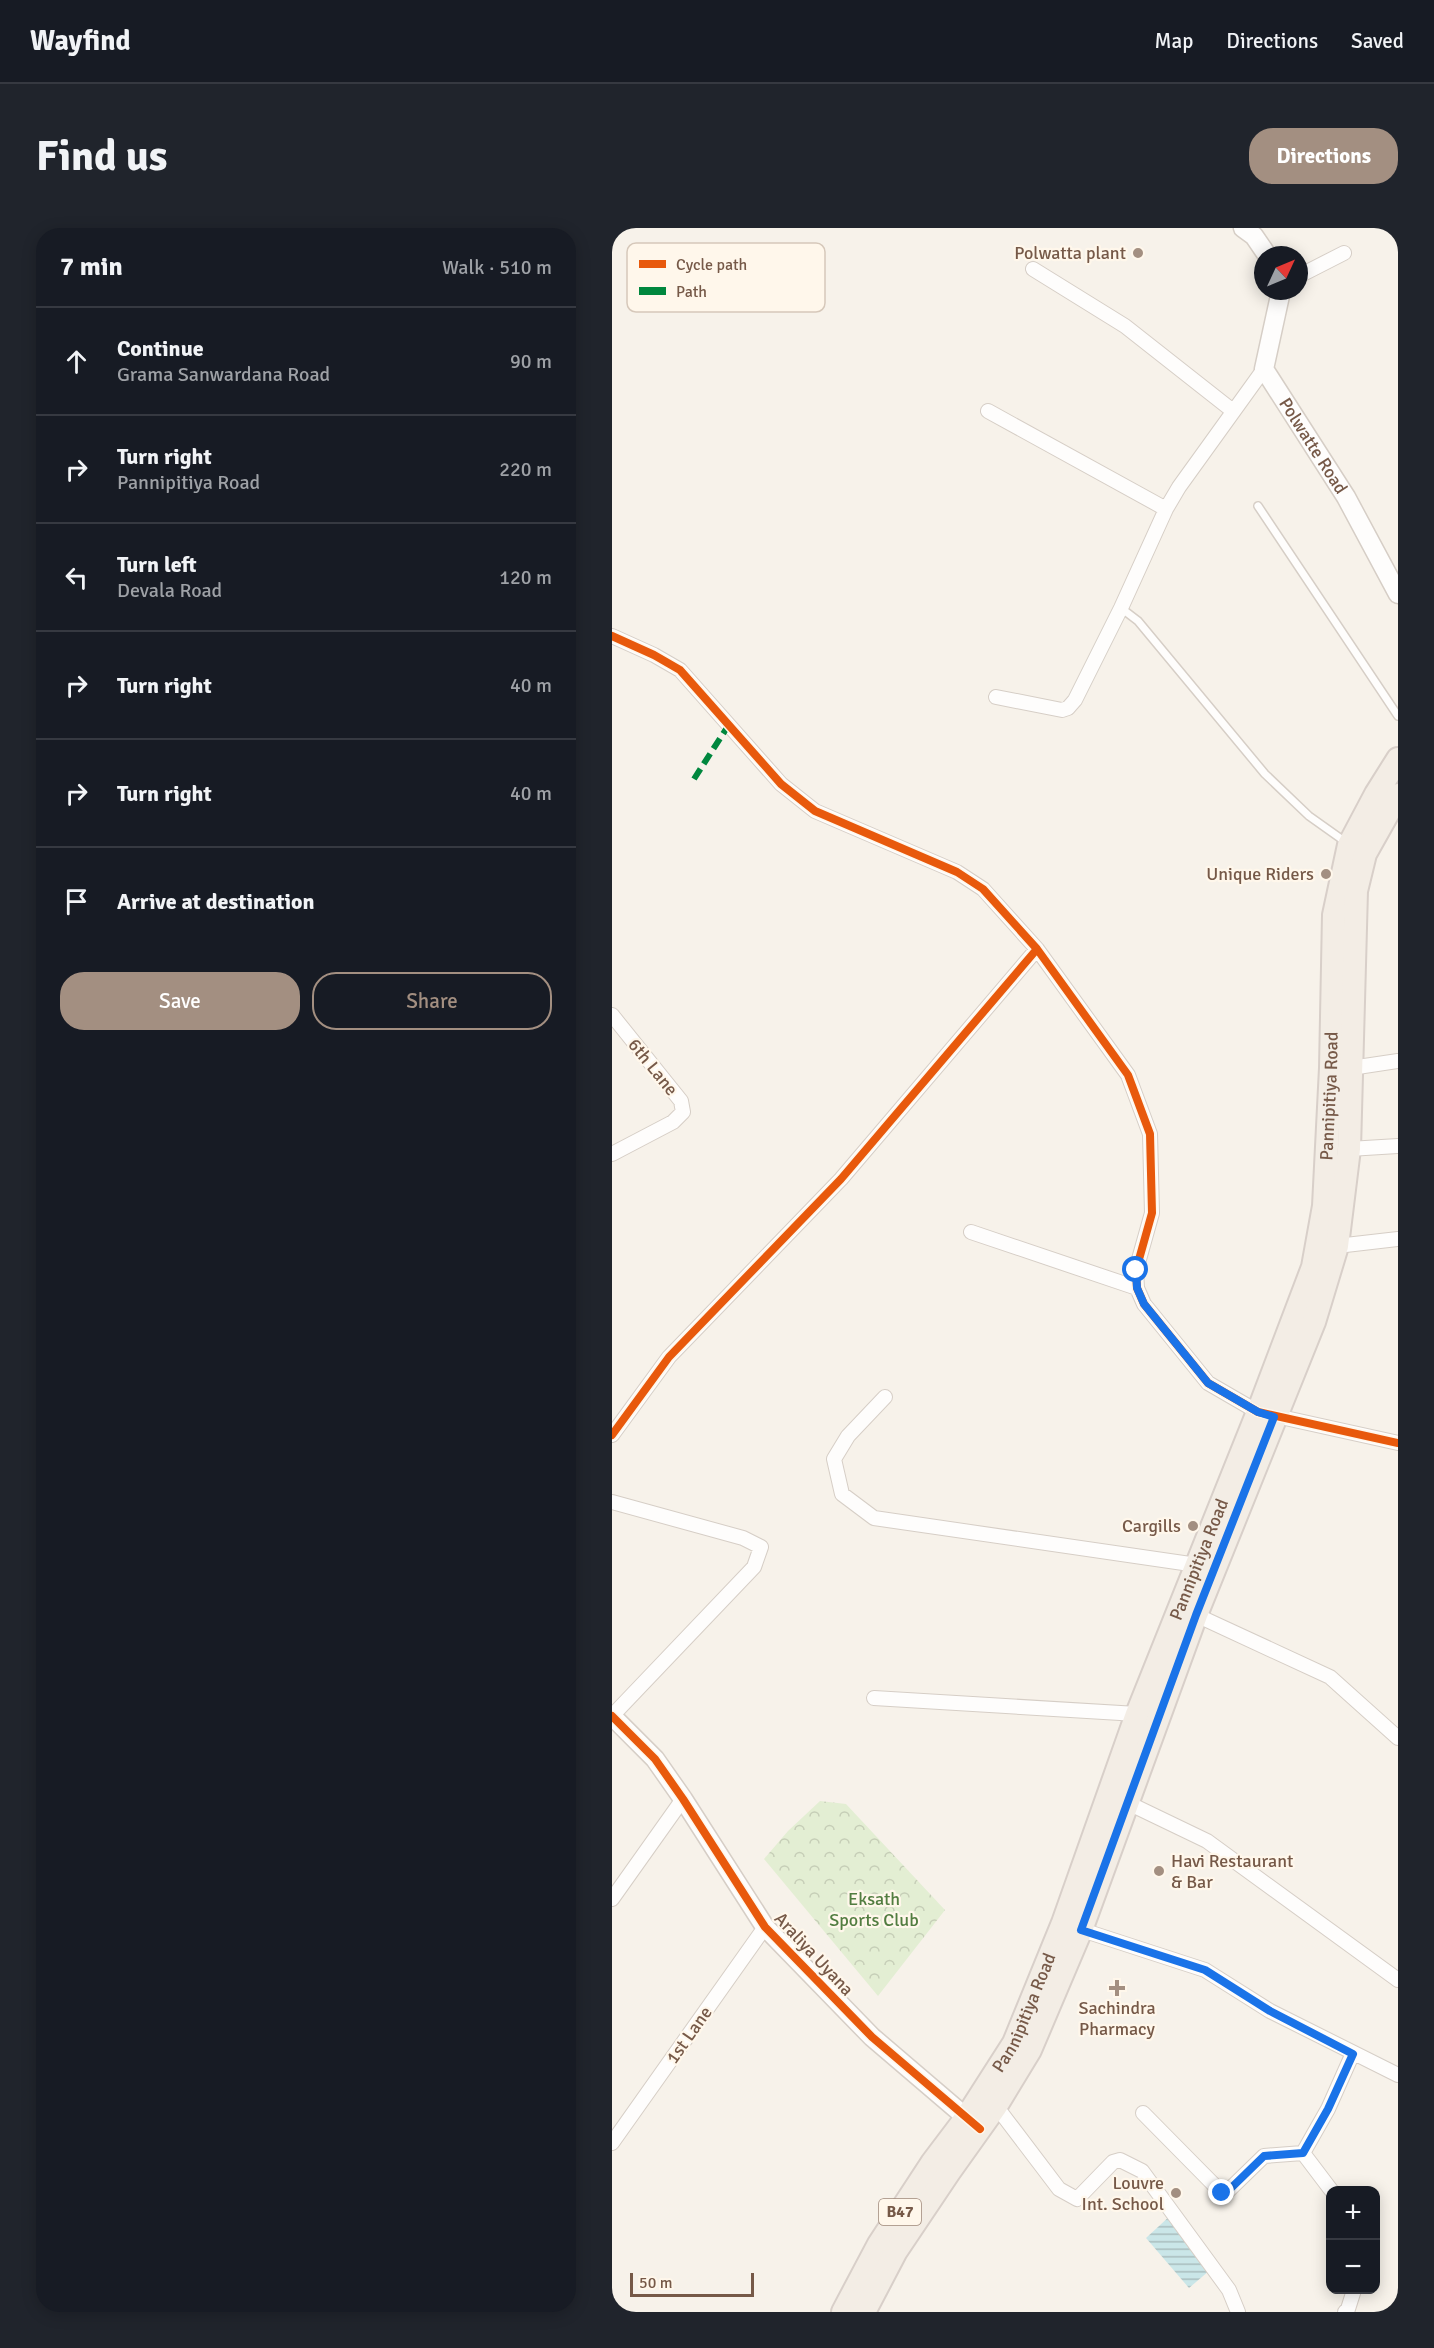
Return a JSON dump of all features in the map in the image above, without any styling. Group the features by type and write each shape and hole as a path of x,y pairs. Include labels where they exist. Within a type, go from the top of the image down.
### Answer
{"main road":[{"name":"Pannipitiya Road","path":"864,2312 896,2252 949,2172 1072,1926 1128,1803 1266,1414 1313,1267 1324,1206 1335,915 1349,845 1398,759"},
{"name":"Pannipitiya Road","path":"843,2312 879,2244 932,2163 973,2123 996,2106 1030,2050 1072,1926 1137,1714 1197,1565 1266,1414 1314,1322 1337,1246 1349,1149 1356,891 1365,854 1398,795"}],"street":[{"path":"1243,228 1260,246"},
{"path":"1308,271 1344,253"},
{"path":"1033,269 1125,326 1233,411"},
{"path":"996,698 1062,710 1068,708 1075,700 1121,608 1166,508 1264,369 1279,300"},
{"name":"Polwatte Road","path":"1264,369 1346,497 1398,594"},
{"path":"988,411 1166,508"},
{"path":"612,636 680,670 781,784 815,811 957,872 984,889 1037,949 1128,1075 1150,1134 1152,1213 1136,1270 1137,1288 1144,1304 1208,1383 1266,1414 1398,1443"},
{"path":"612,1435 669,1357 841,1179 1037,949"},
{"name":"6th Lane","path":"612,1015 681,1101 683,1112 673,1122 612,1154"},
{"path":"1351,1068 1398,1061"},
{"path":"1349,1149 1398,1146"},
{"path":"971,1232 1137,1288"},
{"path":"1337,1246 1398,1239"},
{"path":"885,1397 848,1436 834,1460 842,1494 874,1518 1197,1565"},
{"path":"612,1502 743,1538 761,1547 754,1567 612,1716"},
{"path":"1196,1615 1330,1677 1398,1738"},
{"path":"873,1698 1137,1714"},
{"name":"Araliya Uyana","path":"612,1716 655,1759 765,1927 872,2037 973,2123"},
{"path":"612,1899 683,1799"},
{"path":"1128,1803 1207,1841 1398,1980"},
{"path":"1072,1926 1205,1970 1270,2011 1398,2075"},
{"name":"1st Lane","path":"612,2143 765,1927"},
{"path":"1303,2153 1328,2109 1353,2054"},
{"path":"996,2106 1059,2189 1077,2199 1113,2163 1120,2160 1142,2171 1229,2290 1238,2312"},
{"path":"1143,2114 1222,2193 1229,2190 1264,2156 1303,2153"},
{"path":"1303,2153 1328,2186"},
{"path":"1345,2312 1352,2294"}],"lane":[{"path":"1258,506 1398,716"},
{"path":"1121,608 1138,621 1265,774 1308,816 1349,845"}],"green space":[{"name":"Eksath Sports Club","path":"820,1801 846,1804 945,1910 878,1996 764,1859 788,1831"}],"water":[{"path":"1171,2215 1216,2265 1189,2288 1146,2238"}],"marked path":[{"path":"694,779 728,726"}],"cycle path":[{"path":"612,636 680,670 781,784 815,811 957,872 983,889 1037,949 1128,1075 1150,1134 1152,1213 1136,1270 1137,1288 1144,1304 1208,1383 1258,1412 1398,1443"},
{"path":"612,1435 669,1357 841,1179 1037,949"},
{"path":"612,1716 655,1759 765,1927 872,2037 980,2129"}],"place":[{"name":"Polwatta plant","path":"1138,253"},
{"name":"Unique Riders","path":"1326,874"},
{"name":"Cargills","path":"1193,1526"},
{"name":"Havi Restaurant & Bar","path":"1159,1871"},
{"name":"Sachindra Pharmacy","path":"1117,1988"},
{"name":"Louvre Int. School","path":"1176,2193"}],"route":[{"path":"1136,1270 1137,1288 1144,1304 1208,1383 1258,1412 1274,1417 1196,1615 1081,1930 1205,1970 1270,2011 1353,2054 1328,2109 1303,2153 1264,2156 1229,2190 1222,2193"}]}
